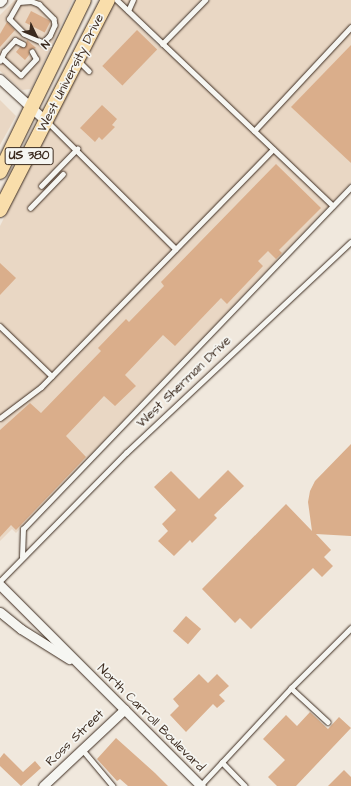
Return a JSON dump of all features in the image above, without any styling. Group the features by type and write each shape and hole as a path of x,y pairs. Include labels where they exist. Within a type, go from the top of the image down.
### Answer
{"main road":[{"name":"West University Drive","path":"0,172 84,0"},
{"name":"West University Drive","path":"0,210 108,0"}],"street":[{"path":"0,80 46,121"},
{"name":"North Carroll Boulevard","path":"0,585 201,786"},
{"name":"North Carroll Boulevard","path":"0,612 21,630 82,667"},
{"name":"Ross Street","path":"44,786 125,709"}],"lane":[{"path":"116,0 333,206"},
{"path":"128,11 133,0"},
{"path":"162,44 205,0"},
{"path":"19,2 39,2 54,19 55,25 42,43 24,34 9,19 19,2"},
{"path":"254,131 351,27"},
{"path":"20,44 15,40 4,52 1,60 20,75 36,59 31,55"},
{"path":"77,60 89,70"},
{"path":"46,121 77,149 176,249"},
{"path":"41,186 77,149"},
{"path":"0,418 52,376 274,149"},
{"path":"30,208 63,174"},
{"path":"22,557 23,529 351,187"},
{"name":"West Sherman Drive","path":"0,581 37,541 235,348 351,242"},
{"path":"0,326 52,376"},
{"path":"201,786 291,688 351,628"},
{"path":"291,688 328,722"},
{"path":"82,750 112,786"},
{"path":"222,762 245,786"}],"shaded area":[{"path":"15,0 73,0 31,89 22,90 0,71 0,15"},
{"path":"113,0 162,49 210,0 351,0 351,183 16,533 12,529 0,541 0,226"},
{"path":"120,0 201,0 162,40"},
{"path":"0,100 16,116 0,145"}],"building":[{"path":"31,11 51,21 45,33 25,23"},
{"path":"7,22 15,30 0,47 0,34"},
{"path":"137,30 157,49 122,85 102,66"},
{"path":"27,40 36,48 29,50 29,55 25,60 16,52 20,47 25,47"},
{"path":"351,45 351,163 291,107"},
{"path":"102,105 117,119 112,125 115,127 102,140 99,137 95,142 80,128"},
{"path":"276,164 321,208 279,250 282,253 276,259 268,251 258,261 263,266 227,304 221,298 175,346 163,335 125,375 136,386 115,406 104,396 66,436 86,457 16,530 11,525 0,537 0,430 30,403 41,413 101,351 98,348 126,319 129,322 164,286 161,282"},
{"path":"0,263 16,278 0,295"},
{"path":"351,444 351,536 316,534 331,550 324,557 333,566 322,577 313,568 251,629 240,618 235,623 202,589 286,504 312,531 308,502 310,491 315,481"},
{"path":"228,470 244,486 214,515 217,518 192,543 190,540 174,556 158,541 168,531 162,524 176,510 154,487 171,471 199,499"},
{"path":"186,616 201,629 188,644 173,631"},
{"path":"199,674 208,683 217,674 229,686 219,695 225,701 217,708 213,704 186,732 170,715 179,706 173,699"},
{"path":"310,712 328,729 339,717 351,728 296,786 277,786 268,777 285,760 263,739 286,715 297,726"},
{"path":"116,738 168,786 128,786 120,779 117,781 97,759"},
{"path":"4,753 23,772 35,761 41,768 21,786 0,766 0,758"},
{"path":"344,770 351,777 351,786 328,786"}]}
